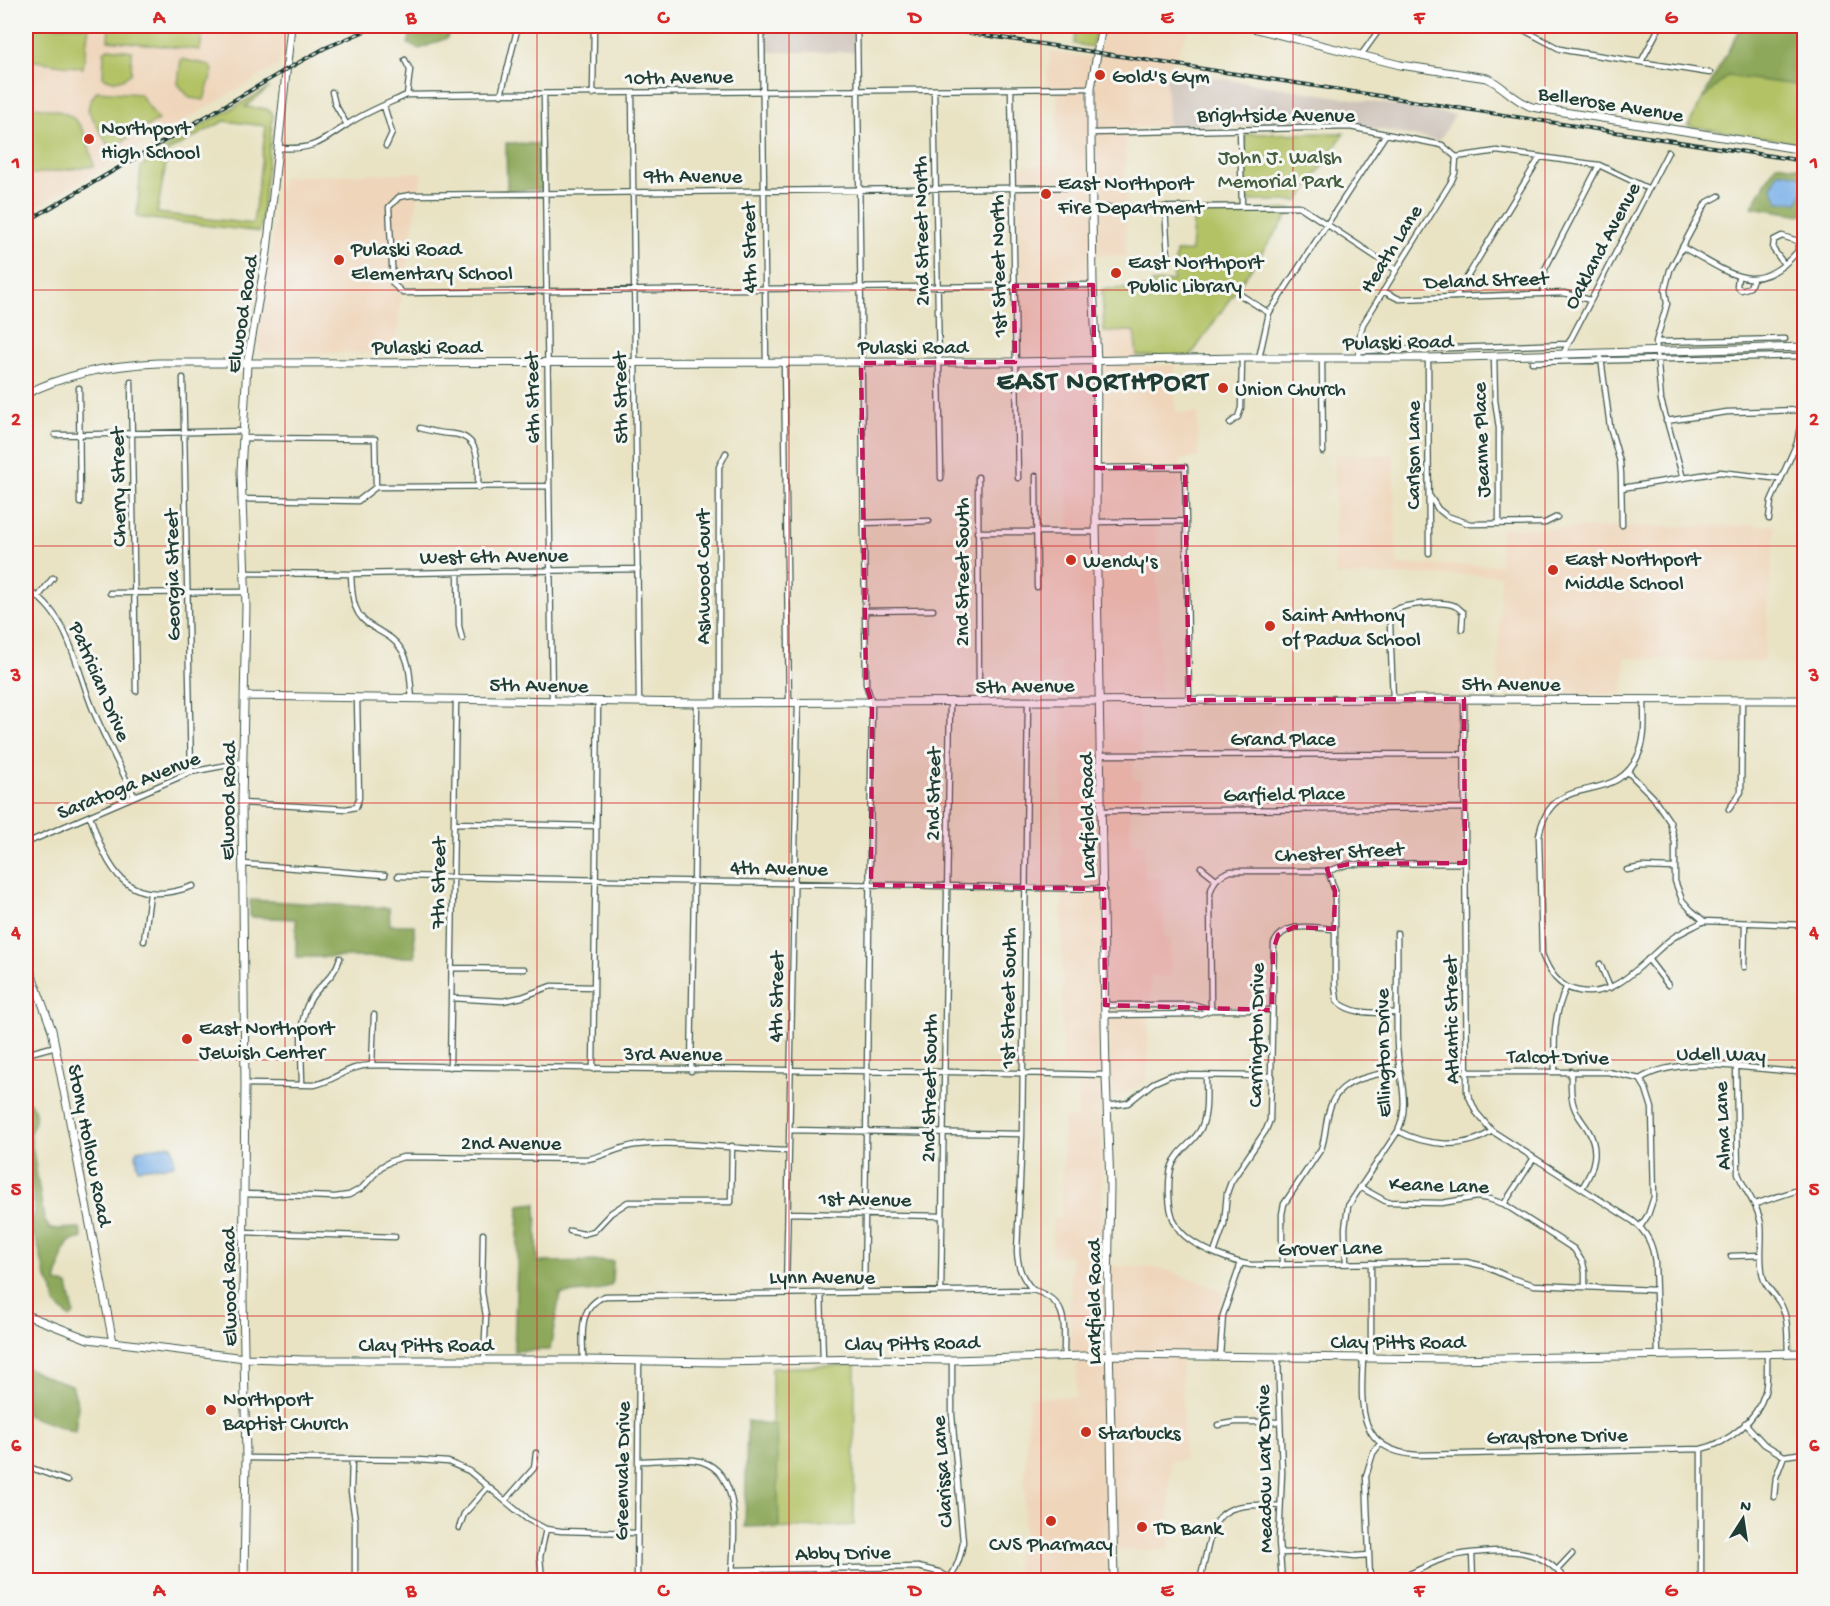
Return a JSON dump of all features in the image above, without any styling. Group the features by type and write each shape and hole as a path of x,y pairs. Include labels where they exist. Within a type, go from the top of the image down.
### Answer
{"main road":[{"name":"Elwood Road","path":"244,1581 246,1458 243,1232 245,1084 243,803 245,696 241,500 247,364 267,252 291,26"},
{"name":"Larkfield Road","path":"1102,26 1091,88 1091,133 1093,285 1097,361 1096,532 1108,1106 1109,1355 1114,1581"},
{"name":"Bellerose Avenue","path":"1245,26 1400,65 1487,78 1497,83 1522,104 1532,107 1804,150"},
{"name":"Pulaski Road","path":"26,394 51,382 78,374 132,364 1015,363 1242,358 1322,359 1360,355 1428,358 1564,352 1601,356 1656,351 1804,347"},
{"name":"5th Avenue","path":"245,696 697,703 1393,699 1804,700"},
{"name":"Stony Hollow Road","path":"26,959 47,1014 56,1046 113,1342"},
{"name":"Clay Pitts Road","path":"26,1315 88,1339 245,1358 720,1362 892,1358 952,1360 1064,1355 1450,1359 1804,1353"}],"street":[{"path":"501,94 518,26"},
{"path":"592,94 594,26"},
{"path":"662,26 696,27"},
{"name":"4th Street","path":"762,26 766,363"},
{"path":"857,26 866,684 872,703 864,1292"},
{"path":"1361,56 1382,26"},
{"path":"1516,26 1560,49 1710,73"},
{"path":"1641,62 1660,26"},
{"path":"405,60 410,70 407,95"},
{"name":"10th Avenue","path":"279,148 297,149 312,146 331,137 347,124 407,95 1091,88"},
{"name":"1st Street North","path":"1011,89 1018,478"},
{"name":"2nd Street North","path":"934,90 940,478"},
{"path":"332,92 335,104 347,124"},
{"name":"5th Street","path":"632,94 639,702"},
{"name":"6th Street","path":"544,95 552,701"},
{"path":"384,106 392,132 386,146"},
{"name":"Brightside Avenue","path":"1091,133 1350,127 1442,145 1456,157"},
{"path":"1240,129 1242,206"},
{"path":"1259,358 1269,313 1386,134"},
{"path":"1456,157 1497,151 1599,165 1649,189"},
{"name":"Oakland Avenue","path":"1564,352 1668,152"},
{"name":"Heath Lane","path":"1360,355 1360,333 1363,324 1451,182 1455,173 1456,157"},
{"path":"1455,297 1540,157"},
{"path":"1543,294 1545,269 1599,165"},
{"name":"9th Avenue","path":"547,292 403,293 393,284 389,207 399,197 411,195 1092,187"},
{"path":"1683,478 1661,400 1656,342 1667,304 1666,280 1706,203 1719,196"},
{"path":"1092,208 1299,206 1396,270"},
{"path":"1165,207 1168,257"},
{"path":"1682,247 1738,277 1753,279 1775,271 1784,264 1798,251 1798,241 1782,236 1774,240 1773,249 1784,264"},
{"path":"1738,277 1738,288 1744,290 1750,288 1753,279"},
{"path":"547,292 1093,285"},
{"name":"Deland Street","path":"1383,291 1399,298 1564,293 1590,300"},
{"path":"1239,294 1269,313"},
{"path":"1656,342 1785,339"},
{"path":"1360,355 1568,344"},
{"name":"Jeanne Place","path":"1494,356 1495,400 1499,428 1498,523"},
{"path":"1601,356 1606,406 1620,462 1622,525"},
{"path":"1532,362 1601,356 1657,359 1804,356"},
{"path":"1230,423 1238,417 1241,408 1242,358"},
{"name":"Carlson Lane","path":"1428,358 1429,553"},
{"path":"1322,359 1323,452"},
{"path":"784,363 789,703"},
{"name":"Georgia Street","path":"183,378 191,772"},
{"name":"Cherry Street","path":"131,382 136,691"},
{"path":"79,388 80,503"},
{"path":"1666,421 1727,412 1804,410 1797,443 1771,501 1769,519"},
{"path":"420,428 434,433 461,435 473,445 478,459 478,488"},
{"path":"56,435 185,432 375,439 376,487"},
{"name":"Ashwood Court","path":"719,703 719,467 726,453"},
{"path":"1096,468 1185,467 1189,700"},
{"path":"1622,488 1720,472 1781,479"},
{"path":"1036,476 1037,587"},
{"name":"2nd Street South","path":"978,477 979,702"},
{"path":"241,500 358,501 376,487 549,486"},
{"path":"1429,495 1438,509 1456,520 1470,524 1545,523 1557,516"},
{"path":"863,523 929,521"},
{"path":"1096,522 1185,521"},
{"path":"977,532 1096,532"},
{"name":"West 6th Avenue","path":"243,573 351,574 638,569"},
{"path":"458,572 459,626 462,639"},
{"path":"351,574 352,602 356,610 367,624 395,641 405,655 412,699"},
{"path":"39,597 53,578"},
{"name":"Patrician Drive","path":"26,590 39,597 58,620 94,713 134,796"},
{"path":"110,593 244,592"},
{"path":"1393,699 1390,624 1392,612 1407,606 1454,605 1463,612 1462,629"},
{"path":"865,611 933,610"},
{"path":"1385,610 1392,612"},
{"path":"243,803 346,809 356,807 359,798 357,698"},
{"name":"Atlantic Street","path":"1464,699 1465,1072 1467,1092 1472,1104 1492,1131 1640,1227 1647,1236 1654,1252 1658,1355"},
{"name":"7th Street","path":"450,1067 456,700"},
{"path":"1644,700 1641,750 1628,772 1609,784 1573,792 1562,797 1555,802 1543,819 1539,836 1542,954 1547,967 1566,988 1587,993 1599,992 1610,988 1672,939 1704,921 1804,925"},
{"path":"1729,808 1741,792 1742,701"},
{"path":"593,1069 598,702"},
{"name":"1st Street South","path":"1028,702 1018,1264 1021,1275 1034,1290"},
{"path":"691,1071 697,703"},
{"name":"4th Street","path":"786,1292 798,703"},
{"name":"2nd Street","path":"947,886 950,703"},
{"name":"Grand Place","path":"1101,755 1465,754"},
{"name":"Saratoga Avenue","path":"26,843 191,772 244,762"},
{"path":"1628,772 1653,797 1670,822 1675,843 1675,881 1682,900 1704,921"},
{"name":"Garfield Place","path":"1102,812 1465,808"},
{"path":"90,816 111,867 126,884 150,894 179,891 193,886"},
{"path":"454,823 596,826"},
{"name":"Chester Street","path":"1216,879 1223,873 1231,871 1328,871 1349,864 1465,863"},
{"path":"243,864 385,875"},
{"path":"1201,867 1216,879 1210,894 1211,1011"},
{"path":"1627,870 1642,867 1674,868"},
{"path":"1328,871 1335,891 1335,994 1337,1001 1350,1010 1358,1012 1397,1013"},
{"name":"4th Avenue","path":"398,876 1104,889"},
{"name":"2nd Street South","path":"940,1291 947,886"},
{"path":"144,941 150,894"},
{"path":"1744,923 1744,967"},
{"name":"Carrington Drive","path":"1214,1253 1224,1225 1227,1193 1231,1182 1266,1130 1270,1120 1273,951 1278,936 1286,929 1294,927 1334,929"},
{"name":"Ellington Drive","path":"1346,1264 1348,1206 1403,1121 1404,1103 1399,1070 1397,1013 1397,933"},
{"path":"302,1085 302,1025 305,1011 310,999 336,970 340,958"},
{"path":"1648,959 1668,985"},
{"path":"1600,964 1610,988"},
{"path":"452,968 524,969"},
{"path":"451,998 503,1001 522,998 551,986 594,987"},
{"path":"1555,1071 1555,1020 1560,999 1566,988"},
{"path":"1106,1005 1196,1005 1211,1011"},
{"path":"1142,1005 1142,1015"},
{"path":"1106,1015 1199,1014 1211,1011 1272,1010"},
{"path":"372,1065 374,1015"},
{"path":"26,1054 56,1046"},
{"name":"3rd Avenue","path":"245,1084 324,1083 353,1067 372,1065 1106,1075"},
{"name":"Udell Way","path":"1640,1079 1652,1071 1663,1068 1736,1066 1804,1072"},
{"name":"Alma Lane","path":"1736,1066 1738,1173 1741,1183 1755,1204 1761,1225 1761,1256 1765,1281 1784,1309 1787,1321 1788,1353"},
{"path":"1282,1265 1284,1204 1321,1149 1329,1107 1334,1098 1351,1082 1399,1070"},
{"path":"1571,1071 1575,1109 1591,1135 1595,1152 1590,1175 1582,1188"},
{"name":"Talcot Drive","path":"1465,1072 1615,1072 1640,1079"},
{"path":"1108,1106 1128,1103 1160,1078 1171,1075 1272,1076"},
{"name":"Grover Lane","path":"1206,1075 1202,1127 1182,1149 1171,1167 1168,1200 1174,1222 1180,1232 1188,1240 1214,1253 1241,1263 1282,1265 1466,1262 1484,1266 1510,1278 1534,1285 1655,1290"},
{"path":"1640,1079 1652,1108 1654,1197 1648,1215 1640,1227"},
{"path":"789,1130 1022,1134"},
{"path":"1398,1131 1418,1141 1438,1143 1475,1141 1492,1131"},
{"name":"2nd Avenue","path":"244,1194 335,1197 350,1195 362,1188 381,1167 404,1157 588,1159 639,1145 732,1146 750,1150 789,1151"},
{"path":"570,1231 583,1234 594,1231 611,1213 628,1202 731,1202 732,1146"},
{"path":"1504,1204 1534,1158"},
{"name":"Keane Lane","path":"1360,1187 1387,1202 1442,1203 1477,1197 1504,1204 1574,1249 1583,1263 1585,1287"},
{"path":"1755,1204 1804,1188"},
{"name":"1st Avenue","path":"788,1213 942,1216"},
{"path":"243,1232 395,1237"},
{"path":"483,1234 482,1292 486,1316 484,1360"},
{"path":"1731,1256 1761,1256"},
{"path":"1220,1356 1223,1315 1241,1263"},
{"path":"1370,1581 1366,1476 1373,1453 1380,1444 1367,1427 1361,1398 1367,1358 1371,1263"},
{"path":"1034,1290 1053,1298 1062,1312 1064,1355"},
{"name":"Lynn Avenue","path":"583,1360 585,1314 589,1305 605,1296 1034,1290"},
{"path":"821,1293 823,1360"},
{"name":"Graystone Drive","path":"1380,1444 1397,1453 1417,1455 1701,1449 1714,1446 1726,1440 1756,1412 1765,1391 1767,1354"},
{"name":"Meadow Lark Drive","path":"1278,1357 1282,1472 1280,1506 1282,1581"},
{"name":"Clarissa Lane","path":"951,1579 959,1562 963,1542 952,1415 952,1360"},
{"name":"Greenvale Drive","path":"637,1581 639,1361"},
{"path":"1218,1425 1235,1422 1280,1422"},
{"path":"1745,1423 1764,1444 1784,1456 1804,1453"},
{"path":"1701,1449 1701,1581"},
{"path":"506,1501 534,1468 536,1453"},
{"path":"1774,1497 1776,1477 1784,1456"},
{"path":"246,1458 448,1462 469,1471 527,1519 546,1528 561,1531 637,1533"},
{"path":"352,1459 351,1492 355,1520 355,1581"},
{"path":"639,1461 694,1460 706,1464 724,1478 733,1500 732,1581"},
{"path":"26,1466 67,1481"},
{"path":"459,1528 464,1515 488,1487"},
{"path":"1200,1581 1210,1534 1214,1524 1227,1510 1252,1504 1280,1506"},
{"path":"542,1581 540,1557 546,1528"},
{"path":"1390,1581 1404,1578 1436,1561 1472,1552 1509,1550 1522,1551 1541,1559 1557,1570 1565,1581"},
{"path":"1280,1553 1322,1552 1355,1556 1369,1555"},
{"path":"1472,1552 1473,1581"},
{"path":"1557,1570 1572,1554"},
{"name":"Abby Drive","path":"732,1570 918,1567 939,1572 951,1579"},
{"path":"808,1569 809,1581"}],"highlighted area":[{"path":"1093,285 1096,468 1185,467 1189,700 1464,699 1465,863 1349,864 1327,869 1335,891 1334,929 1294,927 1278,935 1273,951 1272,1010 1105,1005 1104,889 871,885 872,703 866,684 861,363 1015,362 1014,286"}],"shaded area":[{"name":"Northport High School","path":"26,26 284,26 279,65 26,213"},
{"path":"767,26 855,26 855,52 767,52"},
{"path":"1103,26 1190,26 1177,55 1166,70 1168,126 1125,128 1126,256 1087,255 1090,333 1134,331 1138,366 1175,365 1176,413 1198,413 1198,458 1180,459 1180,518 1156,519 1160,694 1138,694 1140,752 1133,752 1133,779 1141,780 1140,804 1130,804 1131,843 1144,843 1144,877 1164,879 1164,937 1170,940 1171,977 1151,976 1147,1081 1114,1099 1101,1099 1103,1266 1161,1268 1225,1292 1217,1322 1216,1348 1181,1350 1184,1459 1170,1461 1169,1549 1108,1551 1108,1580 1040,1580 1039,1573 1016,1572 1016,1552 1022,1549 1029,1397 1076,1397 1077,1349 1069,1351 1071,1255 1051,1256 1053,1219 1061,1219 1064,1118 1077,1118 1077,1068 1062,1068 1062,662 1043,663 1040,536 1070,535 1062,399 1021,398 1018,166 1058,164 1057,91 1045,92 1050,51 1096,59"},
{"path":"1166,70 1455,115 1439,141 1351,124 1168,126"},
{"name":"Pulaski Road Elementary School","path":"422,172 393,353 261,353 257,343 282,177"},
{"name":"East Northport Middle School","path":"1393,454 1397,565 1500,565 1501,529 1775,525 1764,662 1625,658 1623,695 1498,692 1500,575 1335,575 1335,455"}],"green space":[{"path":"35,26 89,26 83,68 30,60"},
{"path":"109,26 166,26 203,30 200,50 108,40"},
{"path":"413,26 451,26 447,38 420,49 408,44"},
{"path":"1076,26 1097,26 1092,47 1074,44"},
{"path":"1741,26 1804,26 1804,86 1727,76 1702,100"},
{"path":"1742,26 1804,26 1804,144 1688,126"},
{"path":"109,48 132,51 131,73 125,78 114,80 103,77 104,52"},
{"path":"181,59 209,65 213,70 204,100 190,98 178,84"},
{"path":"269,88 245,107 265,109 273,115 260,232 137,217 141,167 182,136","holes":["224,121 266,126 253,224 157,213 168,151"]},
{"path":"97,91 140,94 158,120 110,149 88,110 90,101"},
{"path":"26,106 67,114 75,120 86,137 94,166 26,175"},
{"name":"John J. Walsh Memorial Park","path":"1344,133 1299,201 1246,201 1245,134"},
{"path":"506,143 542,144 543,189 507,191"},
{"path":"1776,164 1804,168 1802,215 1752,207"},
{"name":"John J. Walsh Memorial Park","path":"1292,209 1190,357 1137,356 1134,331 1104,332 1102,289 1150,288 1152,283 1173,281 1176,252 1191,251 1194,212"},
{"path":"250,900 389,908 390,925 414,925 415,957 296,957 296,919 250,917"},
{"path":"26,1099 36,1115 30,1133 44,1219 50,1229 80,1228 82,1238 69,1242 63,1252 56,1283 68,1285 74,1314 70,1318 55,1304 53,1290 45,1275 39,1249 34,1236 26,1227 35,1213 26,1131"},
{"path":"536,1203 538,1262 613,1261 612,1284 597,1291 560,1294 550,1350 514,1351 519,1205"},
{"path":"855,1365 854,1525 772,1529 772,1368"},
{"path":"26,1367 72,1385 78,1406 75,1432 26,1415"},
{"path":"747,1421 776,1425 779,1526 745,1527"}],"water":[{"path":"1778,172 1802,176 1804,191 1797,202 1779,202 1772,188"},
{"path":"169,1145 173,1147 174,1165 138,1169 137,1150"}],"railway":[{"path":"26,222 287,69 325,48 377,26"},
{"path":"924,26 1804,161"}],"place":[{"name":"Gold's Gym","path":"1100,75"},
{"name":"Northport High School","path":"89,139"},
{"name":"East Northport Fire Department","path":"1046,194"},
{"name":"Pulaski Road Elementary School","path":"339,260"},
{"name":"East Northport Public Library","path":"1116,273"},
{"name":"Union Church","path":"1223,388"},
{"name":"Wendy's","path":"1071,560"},
{"name":"East Northport Middle School","path":"1553,570"},
{"name":"Saint Anthony of Padua School","path":"1270,626"},
{"name":"East Northport Jewish Center","path":"187,1039"},
{"name":"Northport Baptist Church","path":"211,1410"},
{"name":"Starbucks","path":"1086,1432"},
{"name":"CVS Pharmacy","path":"1051,1521"},
{"name":"TD Bank","path":"1142,1527"}],"district":[{"name":"EAST NORTHPORT","path":"1103,380"}]}
